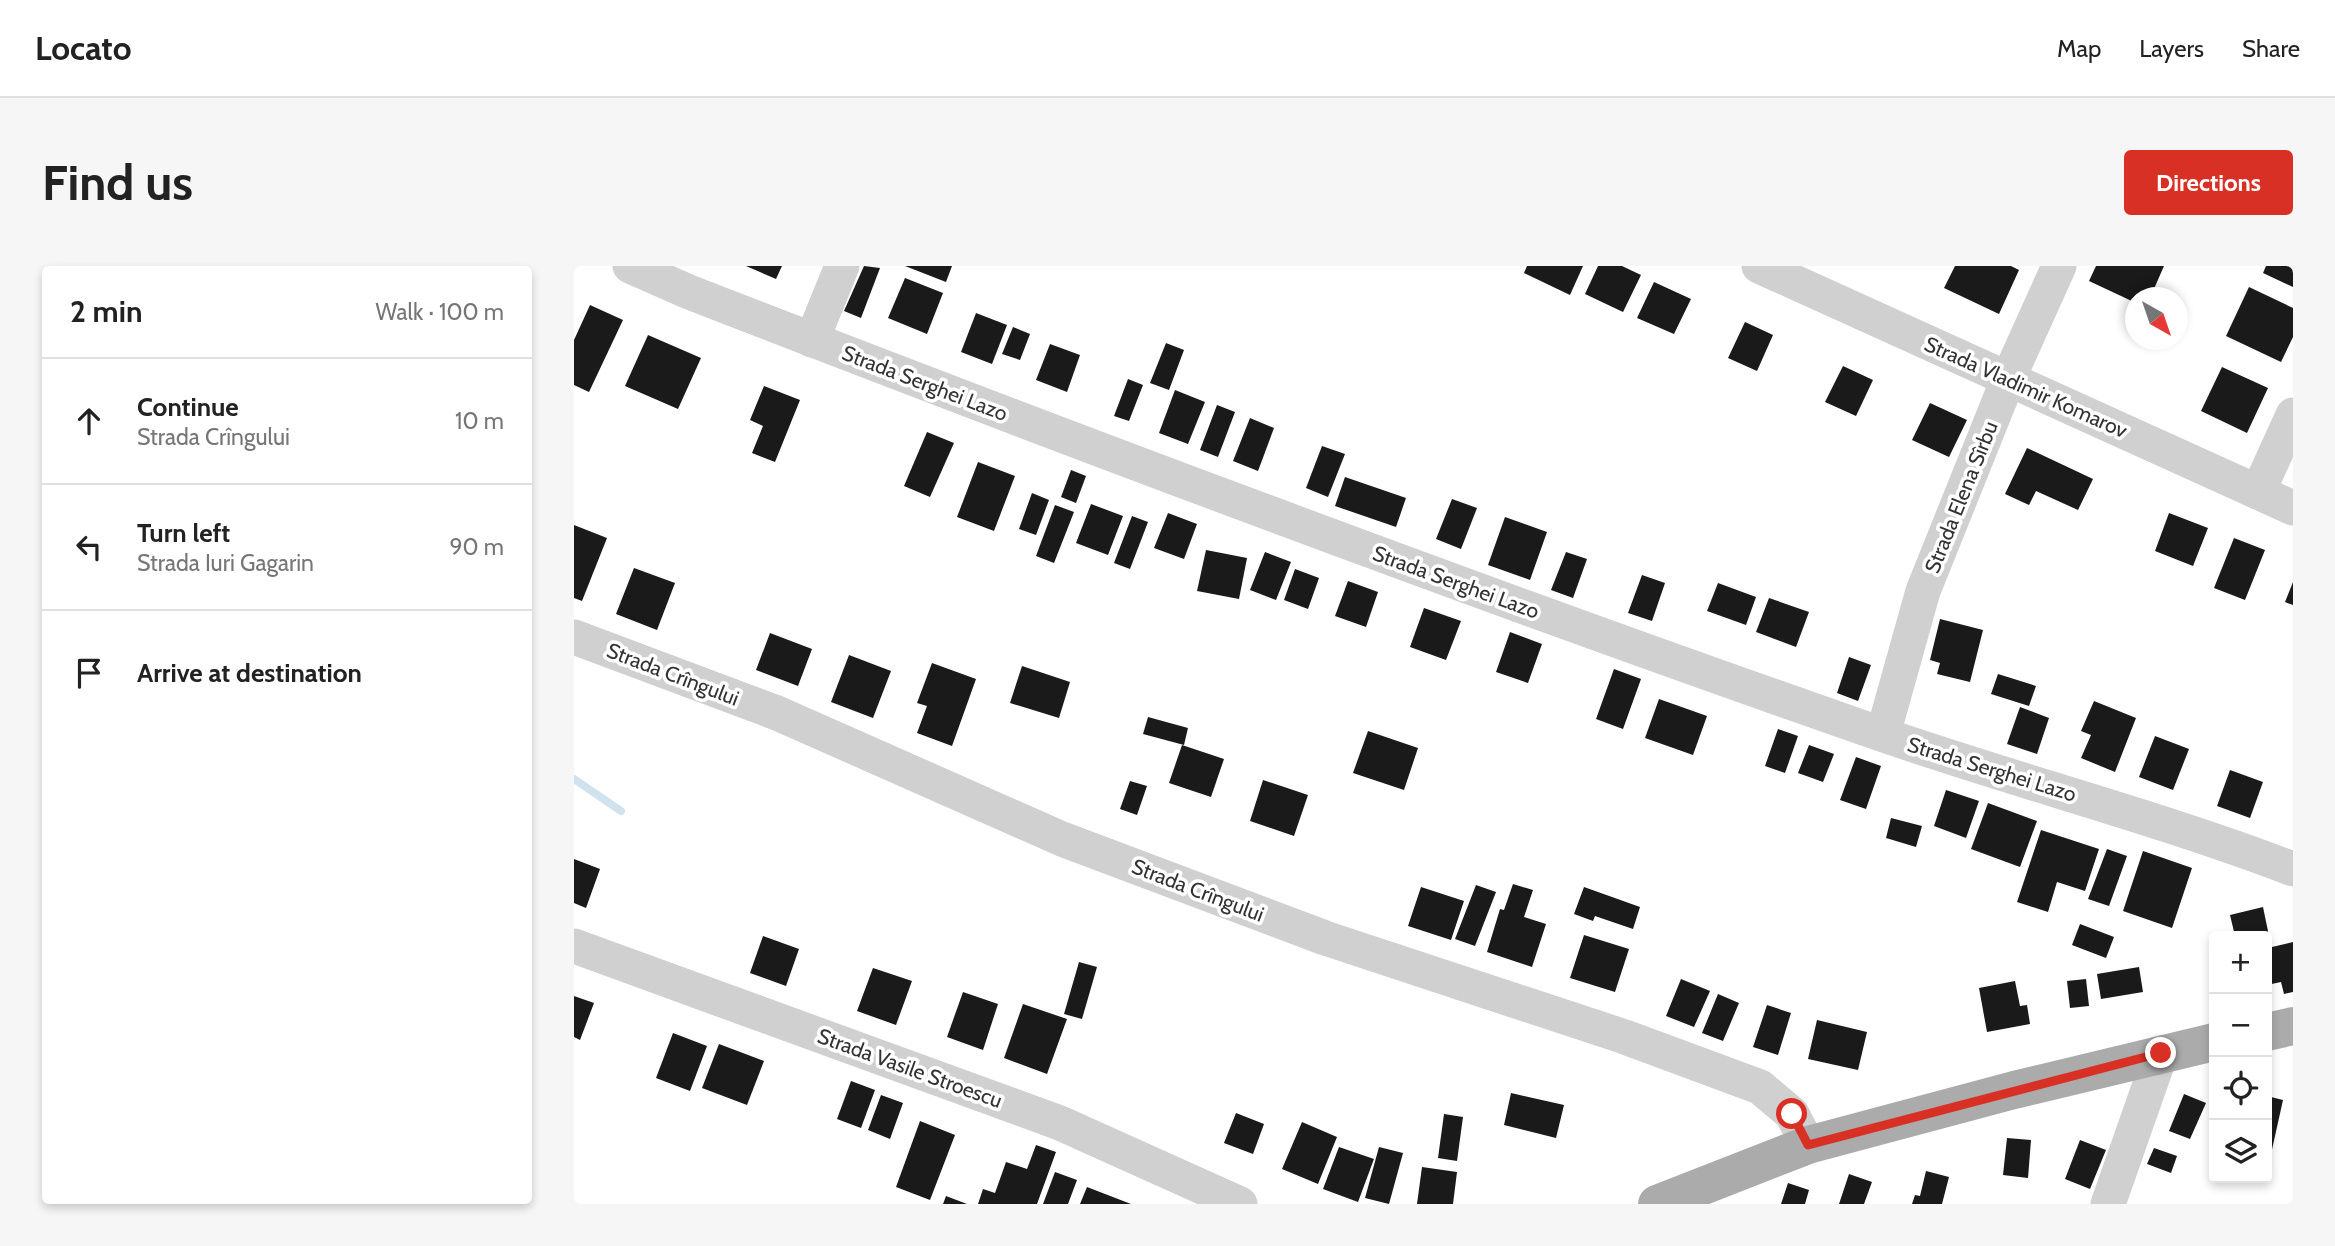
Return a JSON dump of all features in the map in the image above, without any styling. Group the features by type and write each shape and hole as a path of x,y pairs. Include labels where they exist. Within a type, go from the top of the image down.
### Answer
{"main road":[{"path":"2272,1031 2293,1026"},
{"path":"1657,1204 1808,1145 2161,1053 2209,1043"}],"street":[{"name":"Strada Serghei Lazo","path":"630,266 812,340 1331,537 1883,734 2208,836 2293,869"},
{"path":"812,340 842,266"},
{"name":"Strada Vladimir Komarov","path":"1759,266 1908,336 2009,377 2293,508"},
{"name":"Strada Elena Sîrbu","path":"1883,734 1923,591 2009,377 2059,266"},
{"path":"2258,492 2293,415"},
{"name":"Strada Crîngului","path":"574,636 777,713 1062,839 1325,938 1625,1037 1760,1087 1792,1114 1808,1145"},
{"name":"Strada Vasile Stroescu","path":"574,946 1060,1123 1240,1204"},
{"path":"2108,1204 2161,1053"}],"building":[{"path":"746,266 782,266 776,279"},
{"path":"864,266 880,268 861,318 844,311"},
{"path":"905,266 952,266 946,282"},
{"path":"1527,266 1583,266 1570,295 1524,273"},
{"path":"1598,266 1622,266 1641,275 1623,312 1585,294"},
{"path":"1955,266 2011,266 2019,270 1999,314 1944,288"},
{"path":"2096,266 2164,266 2155,287 2125,287 2125,298 2089,281"},
{"path":"2266,266 2293,266 2293,287 2263,273"},
{"path":"905,278 943,293 927,334 888,318"},
{"path":"1654,282 1691,299 1674,334 1637,318"},
{"path":"2249,287 2293,308 2293,337 2281,362 2226,336"},
{"path":"590,305 623,320 589,392 574,385 574,340"},
{"path":"976,313 1007,325 992,364 961,352"},
{"path":"1745,322 1773,335 1757,371 1728,358"},
{"path":"1013,327 1030,334 1020,360 1002,354"},
{"path":"648,335 701,358 678,409 625,386"},
{"path":"1166,343 1184,350 1169,390 1150,383"},
{"path":"1050,344 1080,355 1067,392 1036,380"},
{"path":"1843,366 1873,380 1856,416 1825,402"},
{"path":"2222,367 2268,388 2247,433 2201,411"},
{"path":"1128,379 1143,385 1129,421 1114,416"},
{"path":"764,386 800,400 775,462 752,453 763,426 750,420"},
{"path":"1175,390 1205,402 1188,444 1159,433"},
{"path":"1930,403 1967,420 1949,457 1912,440"},
{"path":"1217,405 1235,412 1218,457 1200,450"},
{"path":"1250,418 1274,428 1258,471 1233,461"},
{"path":"927,432 954,443 930,497 904,486"},
{"path":"1322,446 1345,454 1328,497 1306,488"},
{"path":"2027,448 2093,479 2078,510 2036,491 2029,505 2005,494"},
{"path":"978,462 1015,476 994,531 957,517"},
{"path":"1071,470 1086,476 1076,503 1061,497"},
{"path":"1345,477 1406,498 1396,527 1335,506"},
{"path":"1032,493 1049,500 1036,535 1019,529"},
{"path":"1452,499 1477,508 1461,549 1436,539"},
{"path":"1091,504 1123,516 1108,555 1076,543"},
{"path":"1055,505 1074,512 1054,563 1036,556"},
{"path":"1168,513 1197,524 1184,559 1154,548"},
{"path":"2169,513 2208,528 2193,566 2155,551"},
{"path":"1132,516 1148,522 1130,569 1114,563"},
{"path":"1505,517 1547,532 1530,580 1488,565"},
{"path":"574,525 607,538 582,601 574,598"},
{"path":"2234,538 2265,550 2245,600 2214,588"},
{"path":"1206,550 1247,558 1239,599 1197,591"},
{"path":"1265,552 1291,562 1276,600 1250,590"},
{"path":"1566,552 1587,559 1573,598 1551,590"},
{"path":"634,568 675,583 657,630 616,614"},
{"path":"1295,569 1319,578 1308,609 1284,600"},
{"path":"1642,575 1665,583 1652,621 1628,613"},
{"path":"1348,581 1378,592 1366,627 1335,616"},
{"path":"2293,582 2293,605 2285,602"},
{"path":"1718,583 1756,597 1746,625 1707,611"},
{"path":"1769,598 1809,612 1796,647 1756,632"},
{"path":"1424,608 1461,621 1446,660 1410,647"},
{"path":"1940,619 1983,630 1970,682 1937,674 1940,663 1930,660"},
{"path":"1510,632 1542,644 1528,683 1496,672"},
{"path":"770,633 812,649 798,686 756,670"},
{"path":"849,655 891,671 873,718 831,702"},
{"path":"1849,657 1871,665 1858,701 1837,693"},
{"path":"932,663 976,679 952,746 917,733 927,706 917,703"},
{"path":"1022,666 1070,682 1059,718 1010,703"},
{"path":"1614,669 1641,679 1623,729 1596,719"},
{"path":"1998,674 2036,686 2029,706 1991,694"},
{"path":"1659,699 1707,716 1693,755 1645,738"},
{"path":"2094,701 2136,718 2115,772 2081,758 2091,735 2081,731"},
{"path":"2020,707 2049,718 2037,754 2007,744"},
{"path":"1148,717 1188,728 1184,745 1143,734"},
{"path":"1778,729 1798,736 1785,773 1765,766"},
{"path":"1368,731 1418,748 1404,790 1353,773"},
{"path":"2155,736 2189,749 2173,790 2139,777"},
{"path":"1182,745 1224,759 1211,797 1169,783"},
{"path":"1809,745 1834,754 1823,782 1798,773"},
{"path":"1856,757 1881,766 1866,809 1840,800"},
{"path":"2230,770 2263,782 2250,818 2217,806"},
{"path":"1263,780 1308,795 1294,836 1250,821"},
{"path":"1130,781 1147,786 1137,815 1120,809"},
{"path":"1946,790 1979,801 1966,838 1934,826"},
{"path":"1988,803 2037,821 2020,867 1971,849"},
{"path":"1891,818 1922,826 1916,847 1886,838"},
{"path":"2041,830 2099,849 2085,891 2057,882 2048,912 2017,902"},
{"path":"2107,849 2127,856 2109,906 2088,899"},
{"path":"2143,851 2192,868 2172,928 2123,911"},
{"path":"574,859 600,869 586,908 574,903"},
{"path":"1513,884 1533,890 1524,917 1546,924 1532,967 1487,952 1500,909 1504,910"},
{"path":"1476,885 1496,892 1475,946 1455,939"},
{"path":"1421,887 1464,901 1451,940 1408,926"},
{"path":"1584,887 1640,907 1633,929 1595,916 1593,921 1574,914"},
{"path":"2263,907 2268,931 2234,931 2230,915"},
{"path":"2080,924 2114,937 2106,958 2072,945"},
{"path":"1584,935 1629,949 1615,992 1570,978"},
{"path":"763,936 799,949 786,986 750,973"},
{"path":"2293,942 2293,992 2284,994 2281,982 2272,984 2272,947"},
{"path":"1079,962 1097,967 1082,1019 1064,1014"},
{"path":"2139,967 2143,992 2101,999 2097,974"},
{"path":"873,968 912,981 896,1025 857,1011"},
{"path":"1681,979 1710,991 1694,1027 1666,1016"},
{"path":"2086,979 2089,1006 2070,1008 2067,981"},
{"path":"2015,981 2020,1006 2027,1005 2030,1024 1987,1032 1979,988"},
{"path":"963,992 998,1004 983,1050 947,1037"},
{"path":"1718,994 1739,1003 1723,1041 1702,1033"},
{"path":"574,996 594,1003 580,1040 574,1037"},
{"path":"1023,1004 1067,1019 1047,1074 1004,1058"},
{"path":"1767,1005 1791,1013 1778,1055 1753,1047"},
{"path":"1817,1020 1867,1032 1858,1070 1808,1059"},
{"path":"673,1033 707,1046 690,1091 656,1078"},
{"path":"719,1044 764,1061 747,1105 702,1088"},
{"path":"851,1081 875,1090 861,1128 837,1119"},
{"path":"1511,1093 1564,1105 1556,1138 1504,1125"},
{"path":"2184,1094 2206,1103 2190,1139 2169,1131"},
{"path":"881,1095 903,1103 890,1139 868,1130"},
{"path":"2272,1097 2283,1100 2272,1150"},
{"path":"1236,1113 1264,1124 1253,1154 1224,1143"},
{"path":"1444,1114 1463,1117 1457,1161 1438,1158"},
{"path":"920,1121 955,1135 930,1200 896,1187"},
{"path":"1302,1122 1337,1137 1318,1184 1282,1169"},
{"path":"2007,1138 2031,1140 2028,1178 2003,1175"},
{"path":"2080,1140 2106,1150 2090,1189 2065,1179"},
{"path":"1036,1145 1056,1152 1037,1204 978,1204 983,1189 995,1193 1006,1162 1027,1169"},
{"path":"1339,1147 1374,1159 1358,1202 1323,1189"},
{"path":"1379,1147 1403,1153 1389,1204 1365,1198"},
{"path":"2154,1148 2177,1156 2171,1173 2147,1164"},
{"path":"1422,1167 1457,1172 1453,1204 1417,1204"},
{"path":"1926,1171 1949,1177 1942,1204 1912,1204 1915,1195 1920,1196"},
{"path":"1055,1172 1077,1180 1068,1204 1043,1204"},
{"path":"1849,1174 1872,1182 1864,1204 1839,1204"},
{"path":"1788,1183 1809,1190 1805,1204 1781,1204"},
{"path":"1087,1187 1131,1204 1080,1204"},
{"path":"946,1196 967,1204 943,1204"}],"waterway":[{"path":"574,779 621,811"}],"route":[{"path":"1792,1114 1808,1145 2161,1053"}]}
